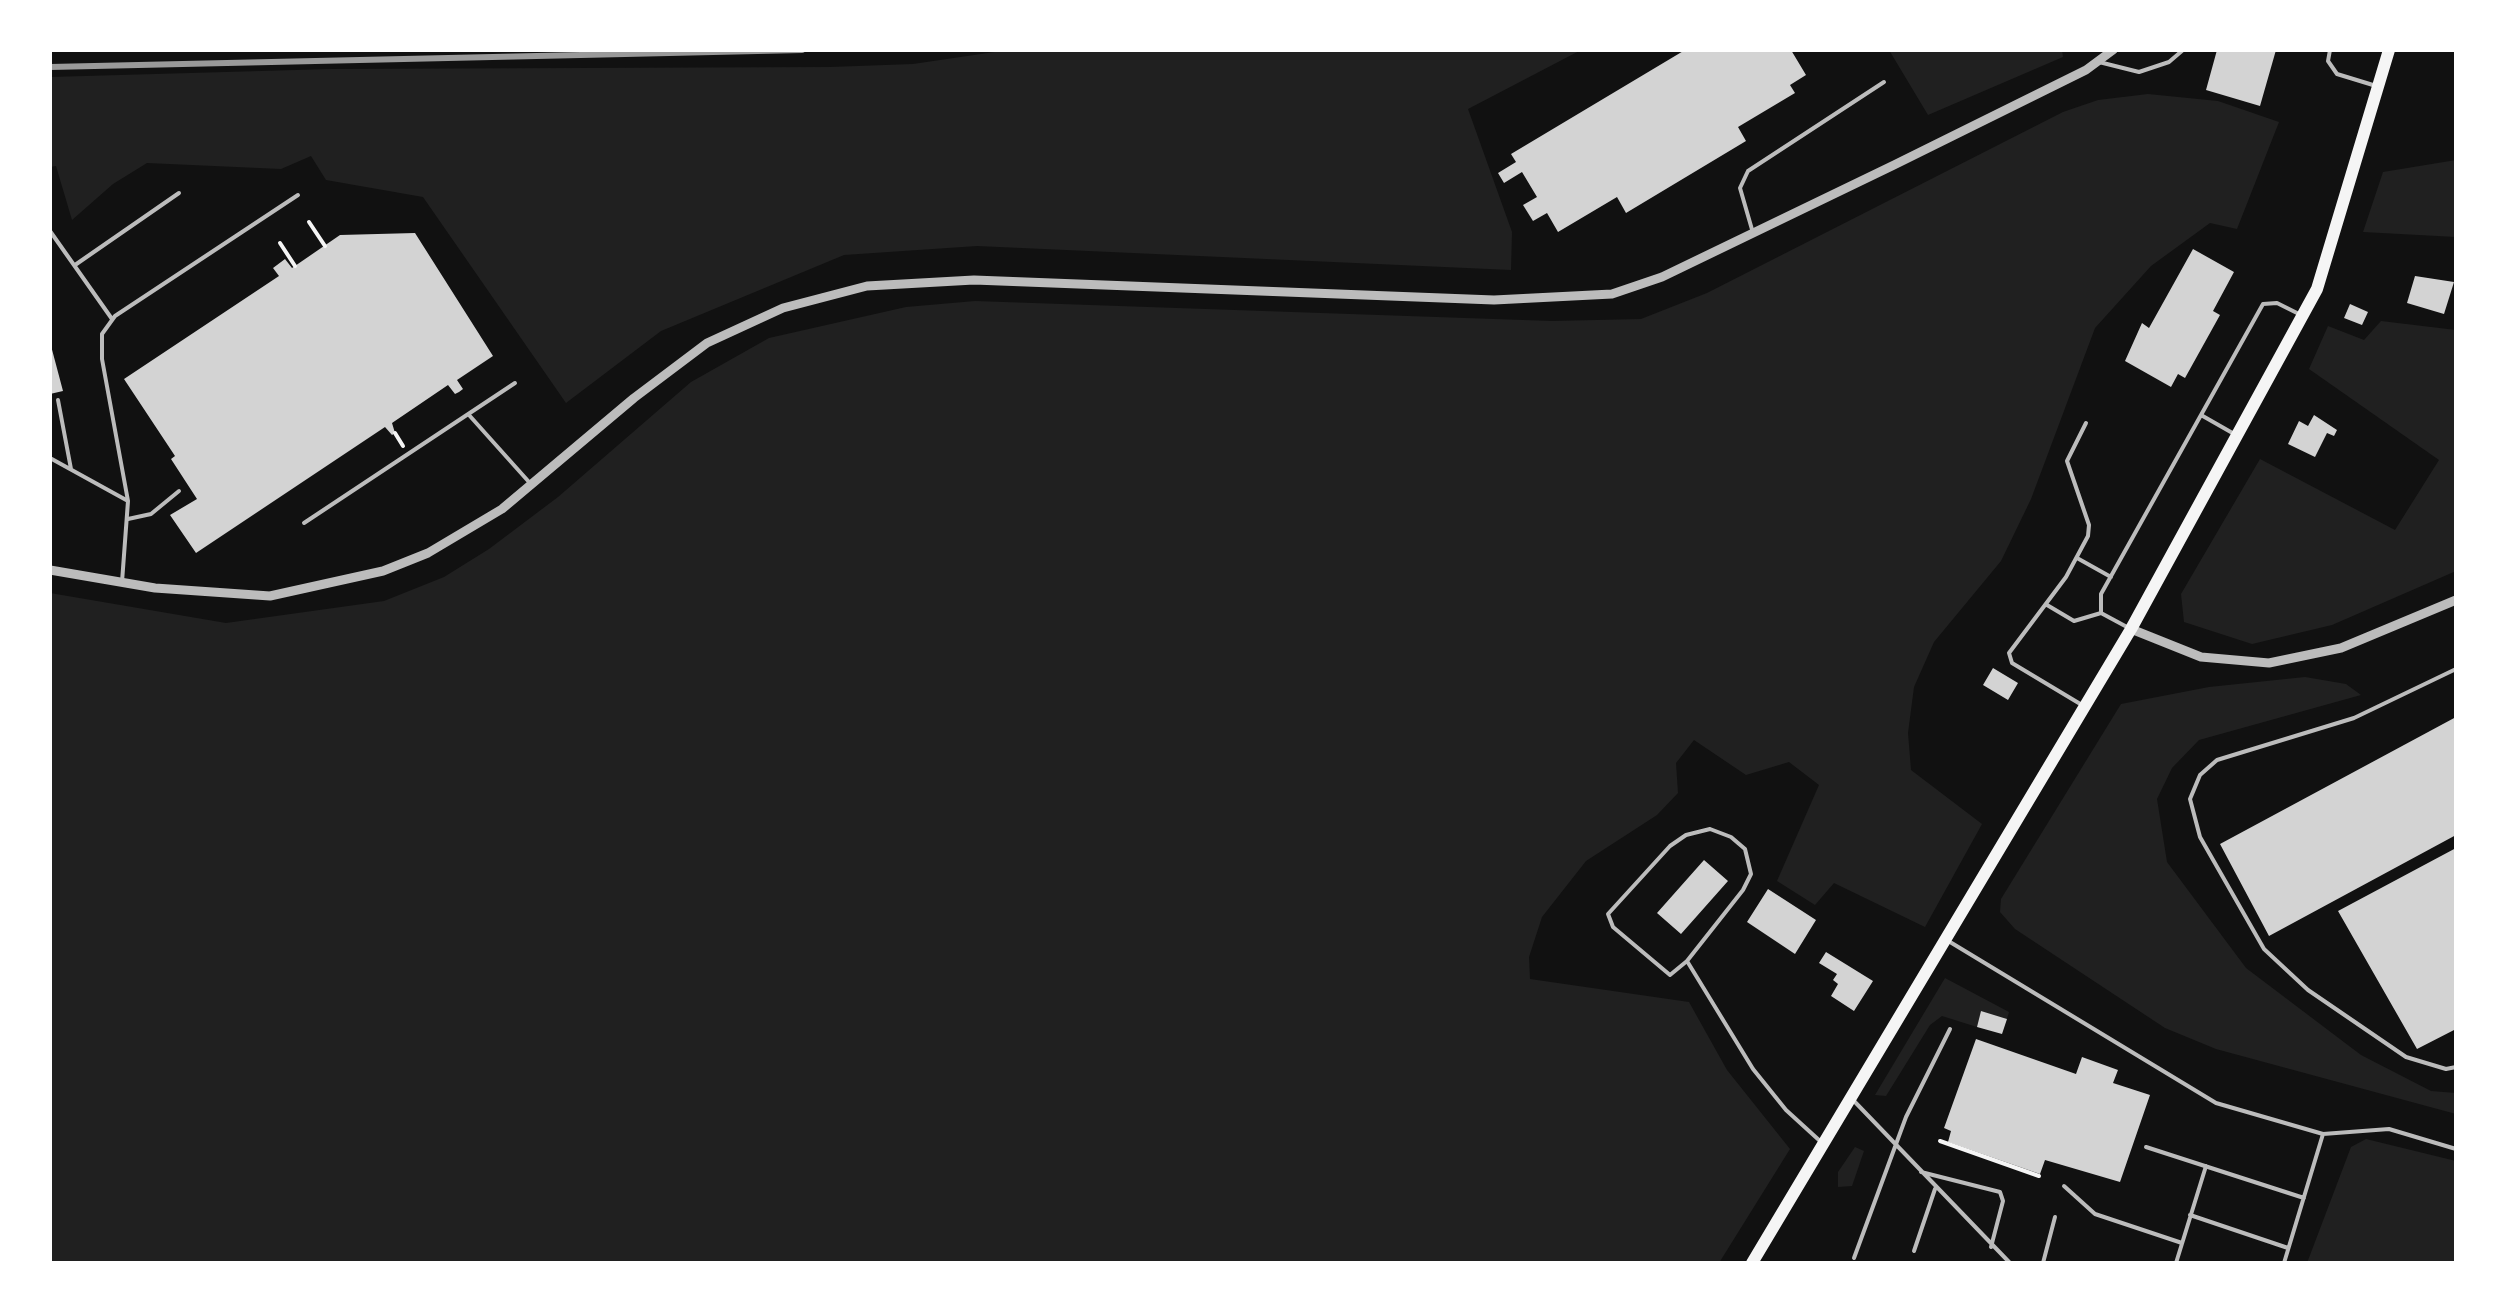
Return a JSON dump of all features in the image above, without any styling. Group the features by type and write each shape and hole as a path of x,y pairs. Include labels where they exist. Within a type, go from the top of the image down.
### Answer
{"main road":[{"path":"1752,1263 2130,628 2318,290 2389,50"}],"street":[{"path":"50,570 232,596 270,596 330,586 428,553 502,509 634,398 707,344 783,308 867,286 974,280 1543,301 1612,294 1660,278 1754,233 2099,62 2114,50"},
{"path":"2130,628 2202,657 2269,663 2342,648 2456,600"}],"lane":[{"path":"2099,62 2139,72 2169,62 2183,50"},
{"path":"2330,50 2328,62 2337,74 2378,87"},
{"path":"1754,233 1740,188 1748,171 1884,82"},
{"path":"76,265 179,193"},
{"path":"122,582 128,502 100,345 112,319 298,195"},
{"path":"50,231 112,319"},
{"path":"2101,613 2098,602 2111,577 2263,304 2277,302 2303,316"},
{"path":"304,522 516,383"},
{"path":"58,400 72,470"},
{"path":"469,415 531,484"},
{"path":"2201,415 2237,436"},
{"path":"2084,706 2010,658 2011,648 2046,605 2076,558 2088,525 2067,461 2086,423"},
{"path":"50,458 128,502"},
{"path":"128,519 151,514 180,492"},
{"path":"2076,558 2111,577"},
{"path":"2046,605 2074,621 2101,613 2130,628"},
{"path":"2456,670 2354,718 2217,760 2200,776 2190,799 2200,836 2264,950 2308,990 2406,1058 2446,1069 2456,1067"},
{"path":"1710,829 1731,836 1744,848 1751,874 1743,890 1687,961 1674,974 1662,970 1613,928 1608,914 1670,846 1686,834 1710,829"},
{"path":"1946,940 2194,1093 2323,1134 2389,1129 2456,1149"},
{"path":"1687,961 1760,1078 1801,1126 1824,1144"},
{"path":"1854,1258 1895,1144 1950,1029"},
{"path":"1851,1098 2010,1263"},
{"path":"2284,1263 2323,1134"},
{"path":"2146,1147 2304,1198"},
{"path":"2176,1263 2206,1166"},
{"path":"1920,1172 2000,1192 2003,1201 1991,1247"},
{"path":"2064,1186 2095,1214 2182,1243"},
{"path":"1914,1251 1935,1188"},
{"path":"2190,1216 2288,1248"},
{"path":"2043,1263 2055,1217"}],"path":[{"path":"309,222 326,246"},
{"path":"280,244 295,266"},
{"path":"1940,1141 2039,1176"}],"shaded area":[{"path":"1008,50 1581,50 1468,109 1512,232 1511,270 977,246 844,255 661,331 566,403 423,197 326,180 311,156 281,169 147,163 113,184 72,220 56,166 50,167 50,77 331,69 830,67 913,64"},
{"path":"1889,50 2062,50 2063,57 1928,115"},
{"path":"2148,94 2218,101 2279,122 2237,229 2210,223 2151,266 2095,328 2031,499 2001,561 1934,642 1914,687 1908,733 1911,770 1982,824 1925,927 1834,883 1815,905 1777,881 1819,785 1789,762 1746,775 1694,740 1676,763 1678,793 1657,815 1586,861 1542,917 1529,957 1530,979 1689,1002 1727,1070 1790,1149 1719,1263 50,1263 50,593 226,623 384,601 444,577 489,549 558,497 691,382 769,338 906,307 975,301 1552,321 1641,319 1707,293 2063,112 2098,100"},
{"path":"2456,160 2456,237 2363,232 2383,172"},
{"path":"2381,321 2456,330 2456,571 2332,625 2252,644 2184,622 2181,594 2260,459 2395,530 2439,460 2309,369 2328,326 2364,340"},
{"path":"2305,677 2346,684 2361,695 2199,740 2172,768 2157,799 2167,862 2246,968 2361,1055 2431,1091 2456,1093 2456,1114 2216,1049 2165,1028 2015,929 2000,912 2001,899 2121,704 2209,687"},
{"path":"1945,978 2009,1012 2007,1019 1981,1011 1977,1027 1942,1016 1930,1025 1886,1096 1875,1095"},
{"path":"2366,1139 2456,1161 2456,1263 2307,1263 2351,1147"},
{"path":"1855,1147 1864,1151 1852,1186 1838,1187 1838,1172"}],"building":[{"path":"1685,50 1791,50 1806,75 1790,85 1795,93 1738,127 1746,141 1626,213 1617,197 1558,232 1547,213 1533,221 1523,205 1537,197 1522,172 1504,183 1498,173 1516,162 1511,154"},
{"path":"2217,50 2276,50 2260,106 2206,90"},
{"path":"415,233 493,356 457,380 463,389 459,392 455,394 448,385 392,423 392,435 385,427 196,553 170,515 197,499 171,459 175,456 124,379 279,276 273,268 285,259 292,268 340,235"},
{"path":"2193,249 2234,272 2213,311 2220,315 2185,378 2178,374 2171,387 2125,361 2142,323 2149,328"},
{"path":"2415,276 2454,282 2444,314 2407,303"},
{"path":"2350,304 2368,312 2362,325 2344,318"},
{"path":"50,342 63,391 50,394"},
{"path":"2314,415 2337,430 2334,436 2327,433 2315,457 2288,444 2299,421 2308,426"},
{"path":"1993,668 2018,683 2008,700 1983,685"},
{"path":"2456,717 2456,835 2269,936 2220,844"},
{"path":"2456,848 2456,1029 2417,1049 2338,911"},
{"path":"1704,860 1728,881 1681,934 1657,913"},
{"path":"1768,889 1816,920 1795,954 1747,922"},
{"path":"1826,952 1873,981 1854,1011 1831,996 1838,984 1833,980 1837,974 1819,963"},
{"path":"1981,1011 2007,1019 2002,1034 1977,1027"},
{"path":"1976,1039 2076,1074 2082,1057 2118,1070 2113,1083 2150,1095 2120,1182 2045,1160 2040,1174 1948,1142 1951,1131 1944,1128"}],"railway":[{"path":"50,67 802,50"}]}
